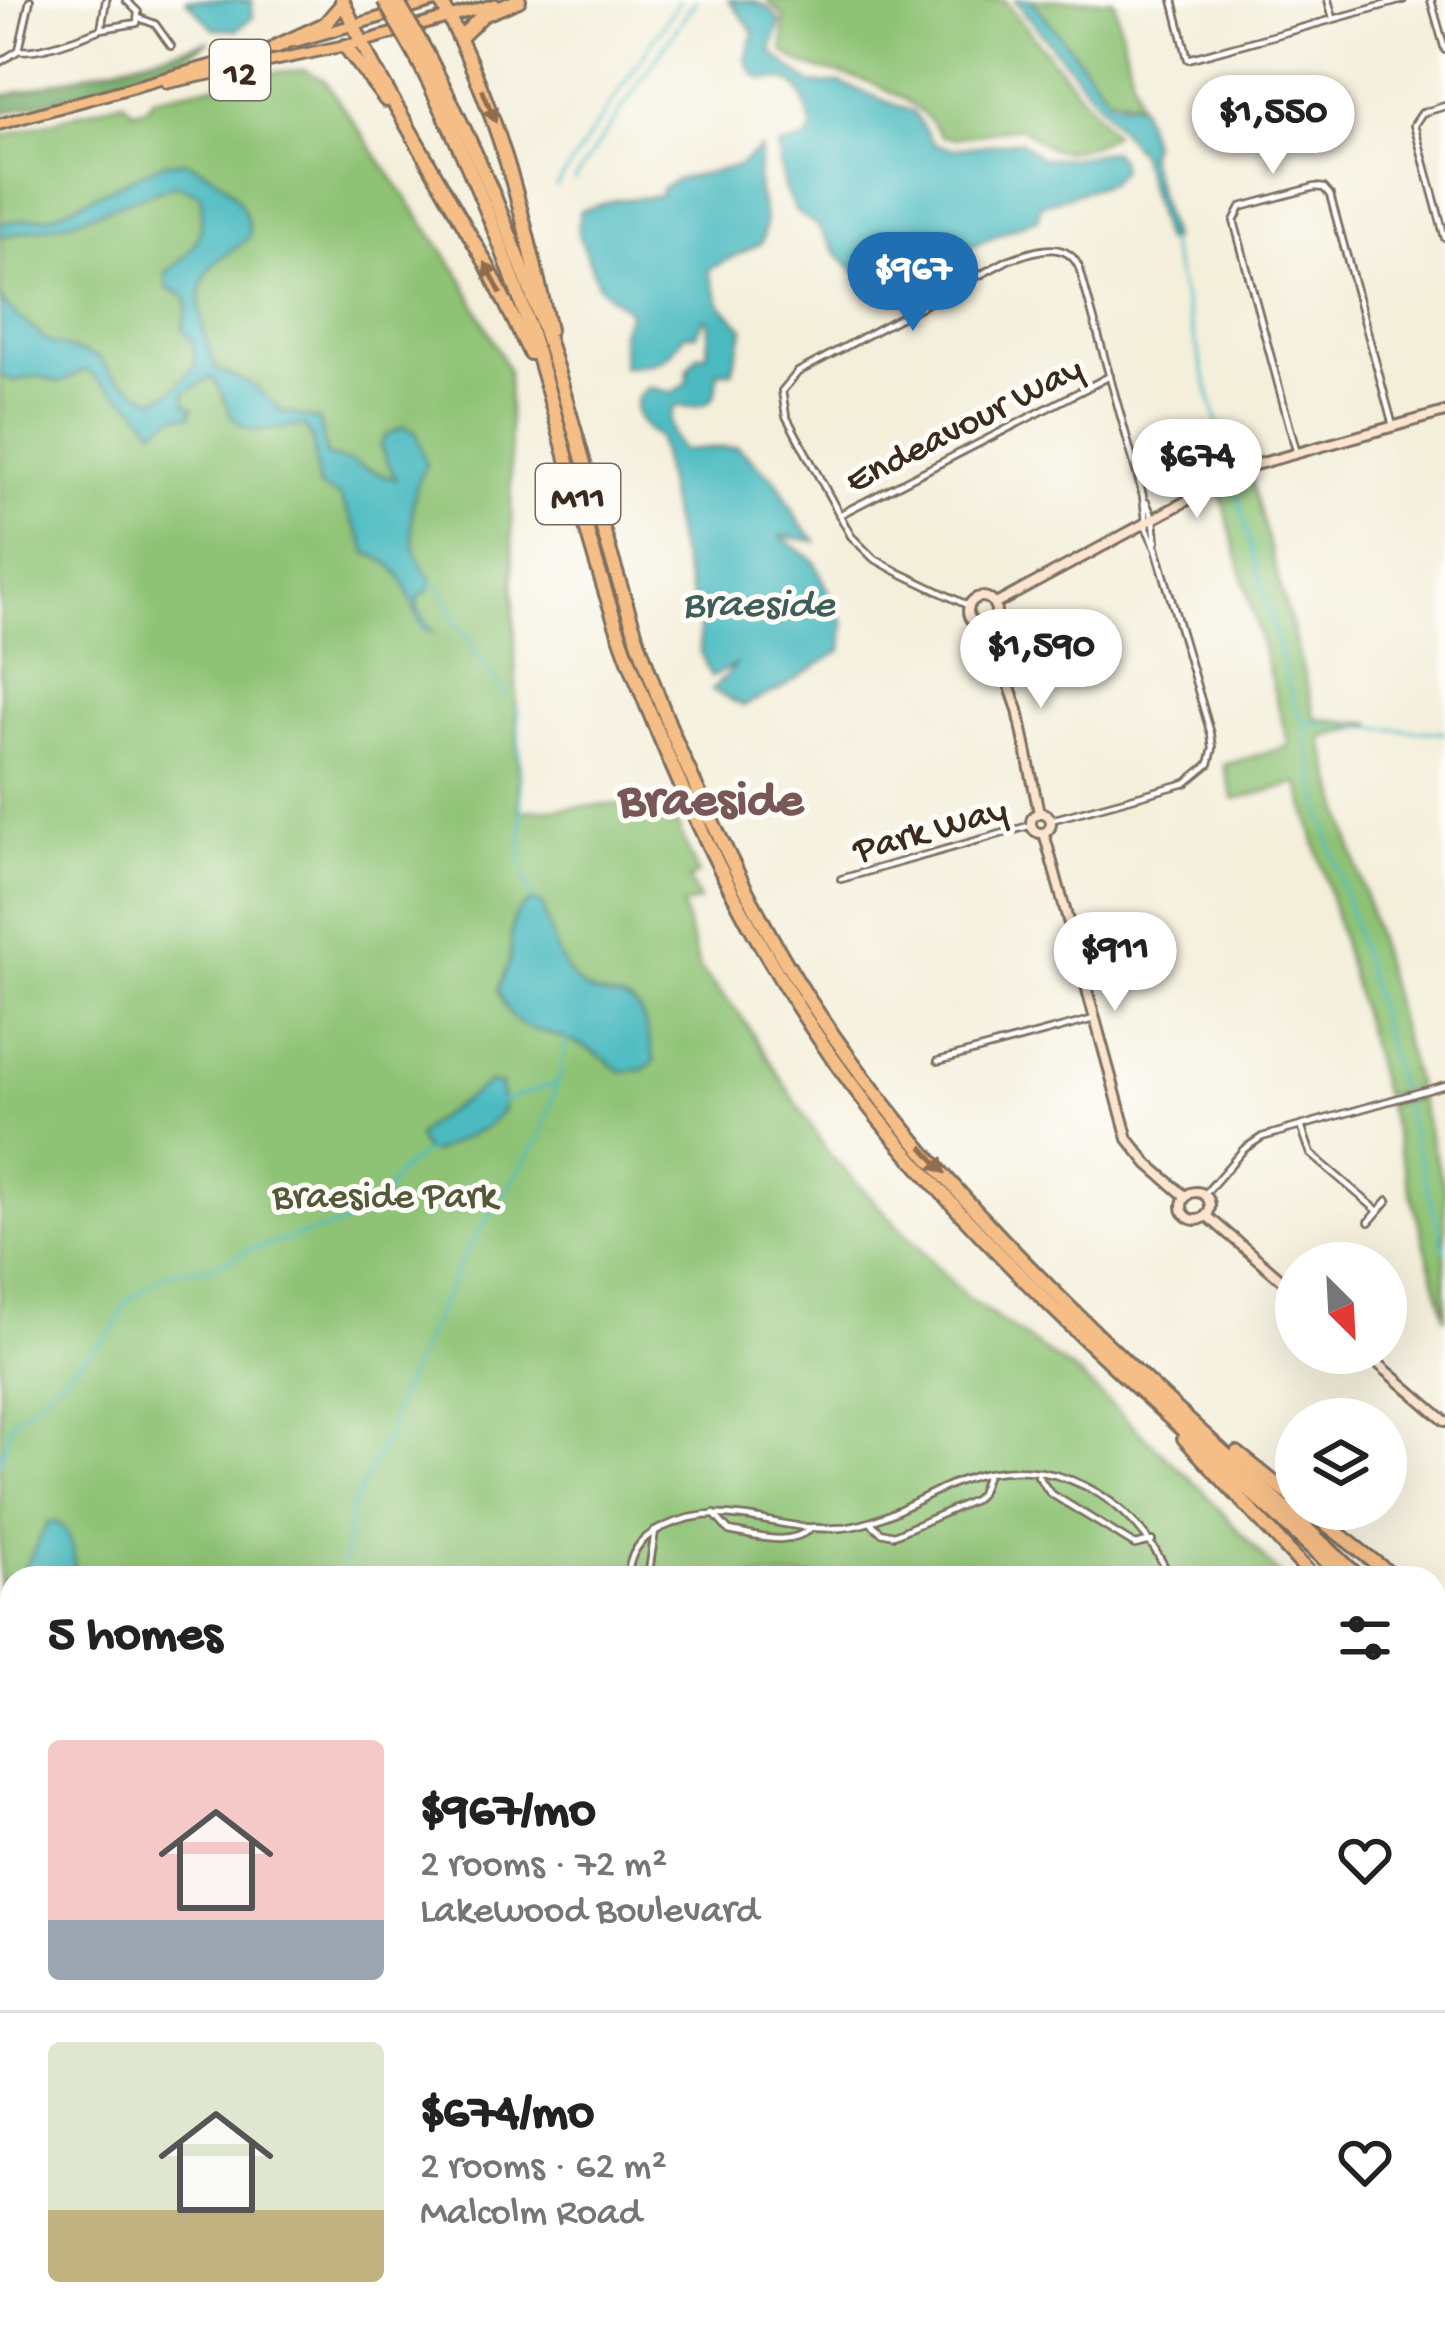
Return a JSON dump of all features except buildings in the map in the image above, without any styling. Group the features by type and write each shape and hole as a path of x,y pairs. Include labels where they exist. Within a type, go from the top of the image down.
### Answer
{"highway":[{"name":"M11","path":"384,0 421,54"},
{"name":"M11","path":"396,0 482,198 552,380 648,672 775,971 867,1105 1004,1261 1331,1566"},
{"path":"441,0 491,109 517,187 552,380"},
{"path":"460,38 483,15 519,0"},
{"path":"275,47 325,24 343,2 402,119 552,380"},
{"path":"345,46 402,119"},
{"name":"M11","path":"759,929 888,1107 1016,1251 1347,1566"},
{"path":"1004,1261 1159,1412 1303,1566"},
{"path":"1166,1396 1275,1483"},
{"path":"1334,1530 1380,1566"}],"main road":[{"name":"12","path":"0,124 441,0"},
{"name":"12","path":"127,90 362,42 509,0"}],"street":[{"path":"19,50 30,0"},
{"path":"101,29 106,0"},
{"path":"126,0 139,18 155,24 171,46"},
{"path":"1173,0 1189,59 1402,0"},
{"path":"1328,0 1333,19"},
{"path":"1431,0 1445,50"},
{"path":"0,62 19,50 44,51 101,29 131,26 139,18"},
{"path":"1445,106 1422,112 1414,125 1445,238"},
{"path":"1296,452 1234,221 1241,207 1315,187 1330,195 1393,426"},
{"path":"970,606 873,558 851,536 781,403 788,380 1008,260 1066,250 1076,258 1213,748 1209,764 1186,783 1051,820 1039,813"},
{"name":"Endeavour Way","path":"839,515 1110,376"},
{"path":"994,605 1244,470 1444,415"},
{"path":"970,606 983,598 994,605"},
{"path":"988,624 995,615 994,605"},
{"path":"970,606 973,622 988,624"},
{"path":"988,624 1022,724 1039,813 1032,826 1044,833 1128,1139 1186,1197"},
{"path":"1044,833 1051,820"},
{"name":"Park Way","path":"841,879 1032,826"},
{"path":"938,1061 1094,1019"},
{"path":"1204,1195 1244,1149 1262,1138 1445,1085"},
{"path":"1301,1126 1311,1154 1378,1211"},
{"path":"1204,1195 1210,1206 1206,1215 1195,1220 1187,1216 1186,1197 1204,1195"},
{"path":"1369,1222 1388,1200"},
{"path":"1206,1215 1275,1274"},
{"path":"1390,1374 1445,1421"},
{"path":"1036,1472 1050,1493 1101,1525 1135,1545 1152,1541"},
{"path":"630,1566 644,1536 683,1518 714,1514 841,1528 910,1506 961,1480 1036,1472 1080,1482 1134,1519 1164,1566"},
{"path":"868,1522 894,1535 974,1500 987,1474"},
{"path":"714,1514 729,1532 789,1540 813,1527"},
{"path":"650,1566 655,1531"}],"green space":[{"path":"767,0 1004,0 1113,134 1070,150 1045,146 1020,127 941,136 923,114 887,89 805,65 783,51 784,17"},
{"path":"1032,0 1114,0 1138,102 1108,96"},
{"path":"210,41 133,78 0,114 0,97"},
{"name":"Braeside Park","path":"306,70 324,80 462,278 508,370 519,811 639,803 665,822 676,822 698,874 689,879 699,901 682,906 700,970 741,1016 829,1154 966,1297 1078,1374 1200,1488 1271,1566 0,1566 0,137 123,101 134,111 147,108 153,98"},
{"path":"1250,475 1316,719 1374,724 1322,738 1417,1087 1384,1096 1299,783 1234,800 1224,765 1289,746 1220,491"},
{"path":"1419,1097 1445,1191 1445,1319 1387,1105"}],"water":[{"path":"186,0 252,0 253,17 237,30 214,29"},
{"path":"729,0 753,2 771,11 780,23 771,50 810,84 841,83 913,112 934,144 952,149 1020,141 1040,158 1112,151 1120,160 1120,171 1109,183 1040,205 1038,218 951,257 909,293 892,295 873,289 837,254 817,225 796,212 784,188 778,147 806,140 813,128 793,84 762,79 752,70 746,60 754,32"},
{"path":"1015,0 1032,0 1112,101 1140,105 1151,143 1147,154 1171,239 1164,241 1139,153"},
{"name":"Braeside","path":"761,149 758,187 765,222 761,243 708,270 721,305 744,328 732,371 718,371 710,401 675,406 671,429 682,450 738,447 777,481 799,522 816,541 780,536 814,561 844,623 842,650 743,706 712,690 737,664 711,677 700,651 699,622 677,544 658,437 644,426 636,406 649,387 673,393 687,383 688,369 698,355 707,355 709,322 705,318 696,334 684,334 660,361 623,366 621,331 630,312 599,286 578,233 580,211 616,200 660,196 662,188 676,180 738,166"},
{"path":"184,161 229,189 243,209 250,235 212,266 201,290 201,317 216,369 253,385 282,412 319,420 327,457 387,477 396,479 380,446 385,436 403,427 416,432 426,465 412,508 413,540 432,579 428,591 418,597 417,607 433,632 425,630 418,618 400,575 367,553 340,497 319,487 312,438 304,426 245,427 230,413 211,377 185,393 186,404 193,408 191,415 176,416 154,429 136,407 85,370 60,383 38,376 14,381 0,375 0,293 3,303 48,342 98,357 115,377 152,399 181,382 195,365 193,342 182,330 188,305 184,295 167,288 166,273 197,240 201,195 176,184 70,222 0,237 0,223 51,216 162,164"},
{"path":"532,902 541,903 571,976 591,992 636,1007 655,1061 643,1070 620,1071 586,1048 523,1025 510,1014 498,990 509,962 514,920"},
{"path":"489,1083 501,1085 503,1110 488,1126 432,1153 423,1149 417,1137 429,1124"},
{"path":"57,1522 67,1533 75,1566 25,1566 48,1523"}],"waterway":[{"path":"556,187 680,0"},
{"path":"574,180 696,0"},
{"path":"1167,238 1230,468"},
{"path":"1235,485 1295,707 1303,719 1315,724 1445,733"},
{"path":"431,583 440,588 455,620 506,696"},
{"path":"514,707 518,710 523,868"},
{"path":"1303,719 1322,813 1445,1250"},
{"path":"524,875 532,900"},
{"path":"563,1059 567,1037"},
{"path":"344,1565 351,1510 390,1429 395,1404 464,1255 540,1138 562,1067"},
{"path":"502,1101 558,1083"},
{"path":"0,1464 11,1422 113,1332 126,1302 167,1273 216,1266 249,1250 360,1219 381,1208 398,1173 429,1150"}],"district":[{"name":"Braeside","path":"711,795"}]}
